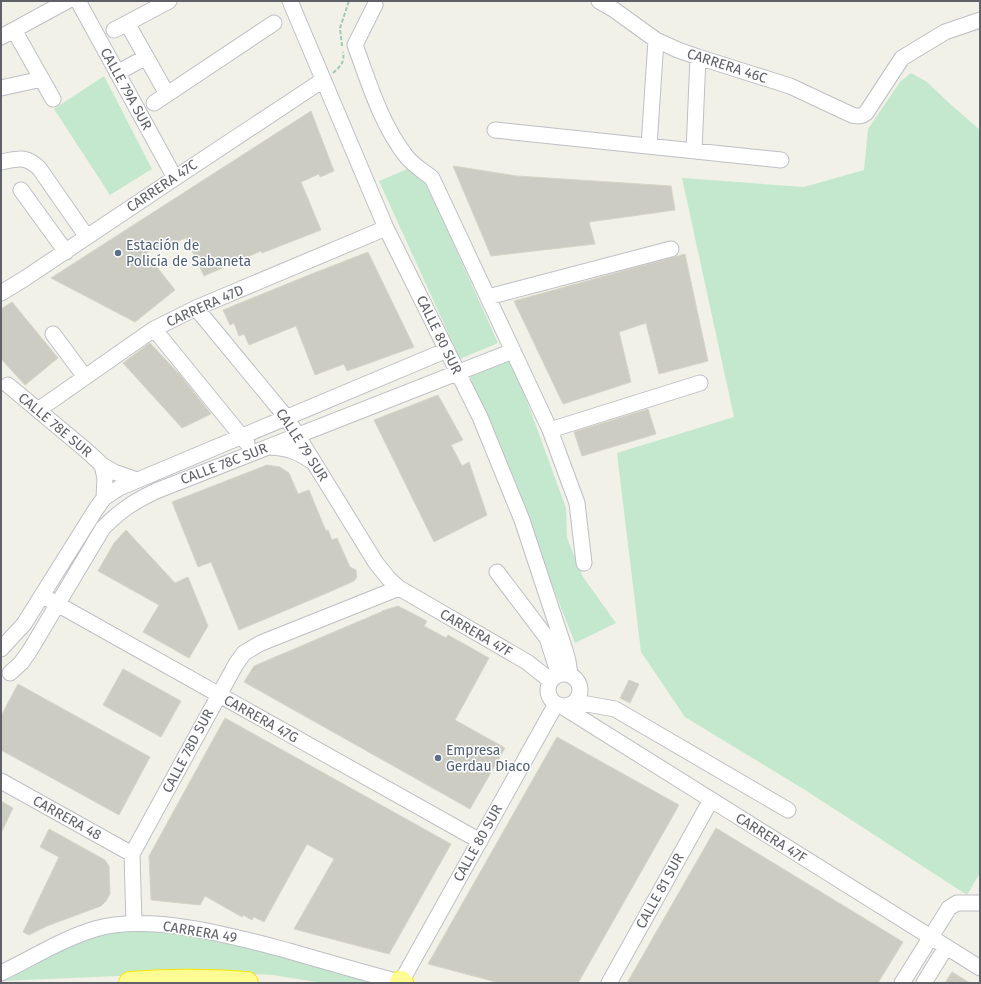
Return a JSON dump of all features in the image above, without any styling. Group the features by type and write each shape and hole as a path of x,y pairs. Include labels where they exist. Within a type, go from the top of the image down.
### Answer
{"highway":[{"path":"130,983 198,980 247,983"}],"street":[{"path":"53,99 42,79 8,34 67,1"},
{"name":"CALLE 79A SUR","path":"78,1 175,178"},
{"path":"167,94 146,57 120,27 169,1"},
{"name":"CALLE 80 SUR","path":"290,1 386,228 480,417 522,520 568,661 560,677"},
{"name":"CARRERA 46C","path":"599,1 613,9 656,40 698,58 790,86 852,115 859,116 863,116 902,58 945,32 980,20"},
{"path":"375,5 355,45 376,101 390,132 406,157 432,178 550,430 578,503 584,563"},
{"path":"154,103 274,23"},
{"path":"650,146 656,40"},
{"path":"117,73 146,57"},
{"path":"694,151 698,58"},
{"path":"1,88 42,79"},
{"name":"CARRERA 47C","path":"1,293 66,252 323,80"},
{"path":"494,130 781,160"},
{"path":"1,162 23,158 31,160 40,168 87,237"},
{"path":"21,190 66,252"},
{"name":"CARRERA 47D","path":"38,410 154,329 196,308 386,228"},
{"path":"488,297 671,249"},
{"name":"CALLE 79 SUR","path":"196,308 286,417 376,563 389,579 399,588"},
{"path":"154,329 241,436 261,450 284,448 298,453 315,464"},
{"path":"53,334 85,377"},
{"name":"CALLE 78C SUR","path":"1,649 24,624 104,498 119,488 137,480 447,350"},
{"name":"CALLE 78C SUR","path":"10,673 21,663 29,652 103,528 116,514 133,503 156,491 513,351"},
{"path":"550,430 700,383"},
{"name":"CALLE 78E SUR","path":"8,385 102,465 114,472 137,480"},
{"name":"CALLE 78E SUR","path":"102,465 105,478 104,498"},
{"path":"497,572 547,638 560,677"},
{"name":"CARRERA 47F","path":"399,588 527,662 560,677"},
{"name":"CALLE 78D SUR","path":"132,854 236,664 244,653 252,648 399,588"},
{"name":"CARRERA 47G","path":"42,596 480,841"},
{"path":"560,677 548,691 552,700 565,704 615,709 788,810"},
{"path":"560,677 578,681 580,686 580,696 565,704"},
{"name":"CALLE 80 SUR","path":"402,983 480,841 565,704"},
{"name":"CARRERA 47F","path":"565,704 711,800 980,968"},
{"name":"CARRERA 48","path":"1,781 132,854"},
{"name":"CALLE 81 SUR","path":"609,983 711,800"},
{"path":"132,854 134,923"},
{"path":"902,983 949,908 957,903 980,903"},
{"name":"CARRERA 49","path":"3,970 60,942 95,929 134,923 186,928 229,936 402,983"},
{"path":"924,983 946,947"}],"path":[{"path":"323,80 340,67 345,59 340,38 340,28 349,1"}],"green space":[{"path":"911,73 927,82 980,130 980,873 967,895 805,790 685,717 641,652 617,453 734,417 682,178 804,187 864,170 868,129 900,82"},
{"path":"104,76 152,169 110,195 54,109"},
{"path":"410,168 427,185 498,343 460,359 379,181"},
{"path":"512,360 566,508 567,538 583,577 616,623 575,643 470,377"},
{"path":"147,931 200,937 349,975 368,983 322,983 273,975 212,972 1,981 72,945 106,932"}],"building":[{"path":"311,111 334,171 320,177 319,174 301,182 321,230 262,253 261,251 204,276 186,238 146,253 175,290 135,322 51,278"},
{"path":"453,166 517,176 671,186 675,210 589,222 595,244 491,256"},
{"path":"368,252 414,347 347,371 344,364 315,375 296,326 249,345 244,334 239,336 234,323 230,325 223,310 309,275"},
{"path":"685,254 708,361 659,374 646,323 619,332 631,382 563,404 514,301"},
{"path":"12,302 58,358 25,385 1,359 1,309"},
{"path":"150,343 180,375 211,414 182,428 123,363"},
{"path":"438,395 463,440 451,445 462,466 469,462 487,515 434,542 374,420"},
{"path":"648,409 656,434 582,456 574,432"},
{"path":"267,465 280,467 289,473 298,494 309,490 326,531 328,530 332,540 337,538 350,567 356,570 357,577 354,581 239,630 211,562 198,567 172,502"},
{"path":"126,530 175,583 188,577 208,626 189,658 143,632 159,605 98,571 114,543"},
{"path":"398,606 427,621 424,626 446,638 448,635 489,658 455,720 505,748 470,809 244,682 254,666 382,611"},
{"path":"123,669 181,701 161,737 103,705"},
{"path":"629,680 639,684 630,703 620,698"},
{"path":"18,684 150,757 119,815 1,750 1,716"},
{"path":"225,718 451,844 389,954 294,929 334,859 307,844 264,922 254,917 252,920 243,915 242,917 205,896 200,905 151,900 149,856"},
{"path":"557,737 679,805 578,983 500,983 428,964"},
{"path":"1,801 13,808 1,833"},
{"path":"716,828 903,942 878,983 627,983"},
{"path":"49,829 105,860 109,866 110,894 101,906 47,926 29,935 23,932 59,857 40,847"},
{"path":"952,972 970,983 945,983"}],"place":[{"name":"Estación de Policía de Sabaneta","path":"118,253"},
{"name":"Empresa Gerdau Diaco","path":"438,758"}]}
